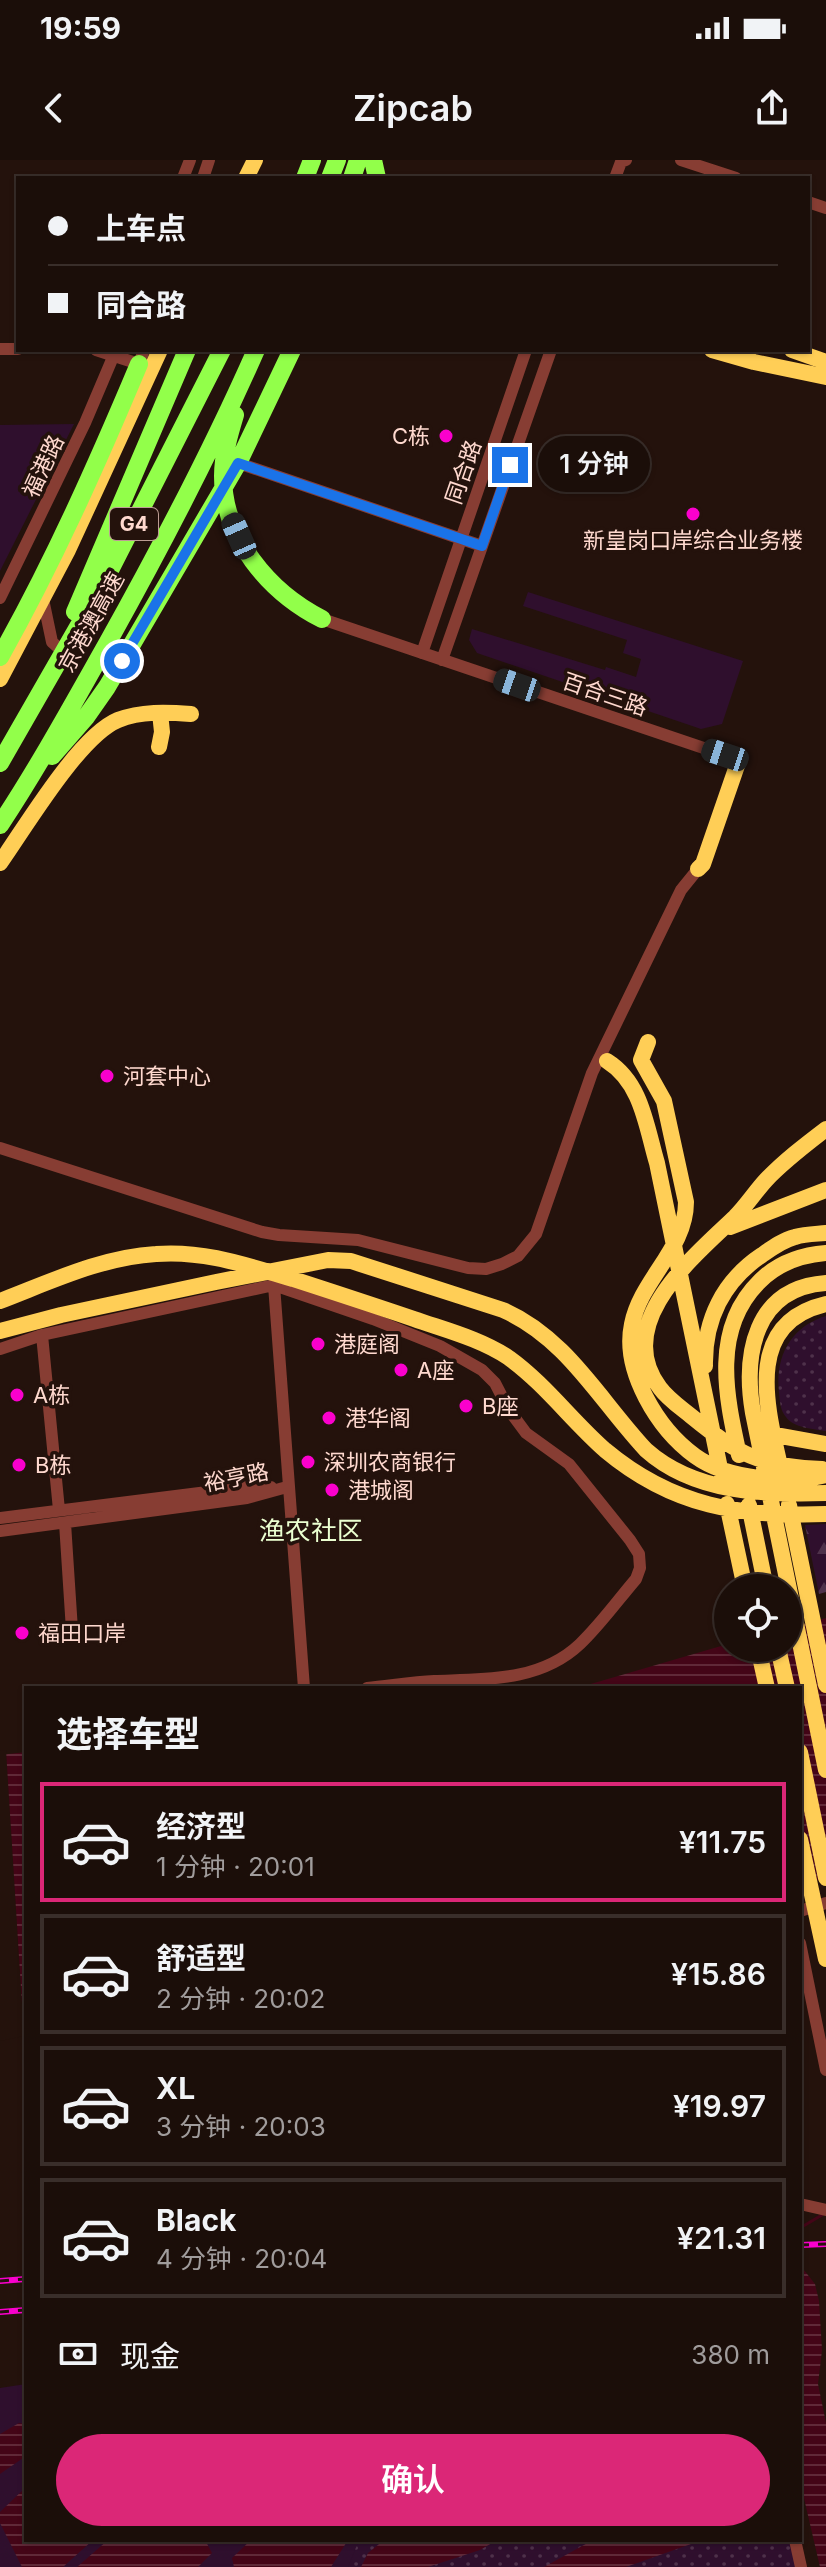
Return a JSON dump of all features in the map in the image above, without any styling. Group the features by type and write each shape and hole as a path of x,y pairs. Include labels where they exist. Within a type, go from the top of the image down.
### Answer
{"highway":[{"path":"39,695 186,352"},
{"name":"京港澳高速","path":"0,763 105,580 221,352"},
{"path":"26,785 98,701 238,463 291,352"},
{"path":"254,354 229,436 224,465 224,486 232,520 244,548 267,580 297,605 322,619"},
{"name":"京港澳高速","path":"0,825 135,593 254,354"},
{"path":"0,657 38,587 141,357"}],"main road":[{"path":"0,679 43,599 159,352"},
{"path":"719,352 826,377"},
{"path":"798,352 826,362"},
{"path":"159,747 162,732 160,713"},
{"path":"0,863 77,757 109,724 131,716 191,714"},
{"path":"698,869 703,864 739,760"},
{"path":"648,1042 641,1060 664,1101 686,1202 686,1215 679,1237 649,1283 634,1316 630,1334 631,1355 640,1384 660,1419 696,1456 757,1478 789,1479 826,1474"},
{"path":"607,1061 621,1071 639,1099 657,1163 742,1574"},
{"path":"826,1129 778,1168 669,1286 647,1324 645,1353 648,1366 661,1389 727,1445 770,1465 826,1474"},
{"path":"718,1233 826,1190"},
{"path":"707,1412 706,1339 716,1306 726,1289 755,1259 793,1237 826,1233"},
{"path":"763,1574 727,1395 729,1333 750,1291 765,1276 795,1259 826,1253"},
{"path":"0,1301 102,1264 156,1254 218,1258 472,1340 517,1364 605,1450 668,1491 696,1503 791,1520 826,1512"},
{"path":"0,1331 245,1276 328,1260 351,1261 503,1310 539,1330 573,1362 646,1450 683,1476 767,1492 826,1493"},
{"path":"826,1283 801,1287 777,1303 761,1322 749,1359 749,1392 791,1520 826,1770"},
{"path":"826,1304 801,1313 790,1321 773,1342 768,1358 768,1405 826,1685"},
{"path":"671,1399 717,1423 818,1443"},
{"path":"767,1492 792,1489 826,1474"},
{"path":"761,1662 767,1686"},
{"path":"781,1662 787,1686"},
{"path":"802,1762 826,1878"},
{"path":"802,1848 826,1959"}],"street":[{"path":"203,176 209,160"},
{"path":"681,160 730,176"},
{"path":"116,352 141,357"},
{"name":"福港路","path":"0,598 80,435 116,352"},
{"name":"同合路","path":"422,653 525,352"},
{"name":"同合路","path":"442,660 550,352"},
{"path":"501,423 518,442"},
{"path":"238,463 482,546"},
{"path":"43,599 52,642 71,659"},
{"name":"百合三路","path":"322,619 739,760"},
{"path":"0,1148 270,1234 358,1240 468,1268 486,1269 502,1264 518,1256 536,1234 604,1045 681,890 698,869"},
{"path":"274,1285 304,1686"},
{"path":"0,1349 42,1335 274,1285 440,1346 482,1370 495,1383 526,1433 578,1473 639,1554 640,1568 636,1579 579,1645 557,1660 522,1674 496,1679 385,1686"},
{"path":"42,1335 59,1510"},
{"name":"裕亨路","path":"0,1518 247,1487 287,1487"},
{"name":"裕亨路","path":"0,1531 247,1498 287,1487"},
{"path":"65,1523 72,1630"},
{"path":"802,1910 826,1903"},
{"path":"802,1953 826,2070"},
{"path":"802,2204 826,2210"},
{"path":"795,2542 801,2567"}],"green space":[{"path":"74,424 0,571 0,425"},
{"path":"528,592 743,661 722,724 701,729 477,653 469,640 472,629 636,677 641,659 623,653 627,640 523,606"},
{"path":"826,1316 826,1431 789,1421 781,1405 778,1380 783,1356 794,1336 813,1321"},
{"path":"826,1524 826,1592 819,1594 805,1525"},
{"path":"24,2384 24,2542 358,2542 348,2567 0,2567 0,2388"},
{"path":"0,2391 24,2542 794,2542 800,2567 0,2567"}],"shaded area":[{"path":"826,1618 826,1878 802,1884 802,1686 584,1686 714,1648 714,1662 802,1662 802,1624"},
{"path":"24,1752 24,2032 0,2037 0,1755"},
{"path":"802,2268 815,2284 822,2350 818,2384 826,2423 826,2567 820,2567 802,2490"},
{"path":"19,2423 24,2424 24,2457 0,2474 0,2434"},
{"path":"24,2489 24,2542 91,2542 63,2567 22,2567 0,2523 0,2512"},
{"path":"106,2542 206,2542 212,2553 198,2567 77,2567"},
{"path":"249,2542 347,2542 331,2567 234,2567 232,2558"},
{"path":"382,2542 494,2542 480,2550 428,2567 361,2567 368,2553"},
{"path":"589,2542 692,2542 626,2567 544,2567"}],"pier":[{"path":"6,1750 24,2036 0,2041 0,1751"}],"waterway":[{"path":"802,2227 822,2215"}],"railway":[{"path":"802,2245 826,2244"},
{"path":"0,2281 24,2279"},
{"path":"0,2312 24,2310"}],"place":[{"name":"C栋","path":"446,436"},
{"name":"新皇岗口岸综合业务楼","path":"693,514"},
{"name":"河套中心","path":"107,1076"},
{"name":"港庭阁","path":"318,1344"},
{"name":"A座","path":"401,1370"},
{"name":"A栋","path":"17,1395"},
{"name":"B座","path":"466,1406"},
{"name":"港华阁","path":"329,1418"},
{"name":"深圳农商银行","path":"308,1462"},
{"name":"B栋","path":"19,1465"},
{"name":"港城阁","path":"332,1490"},
{"name":"福田口岸","path":"22,1633"}],"district":[{"name":"渔农社区","path":"311,1530"}],"route":[{"path":"122,661 238,463 482,546 510,465"}]}
